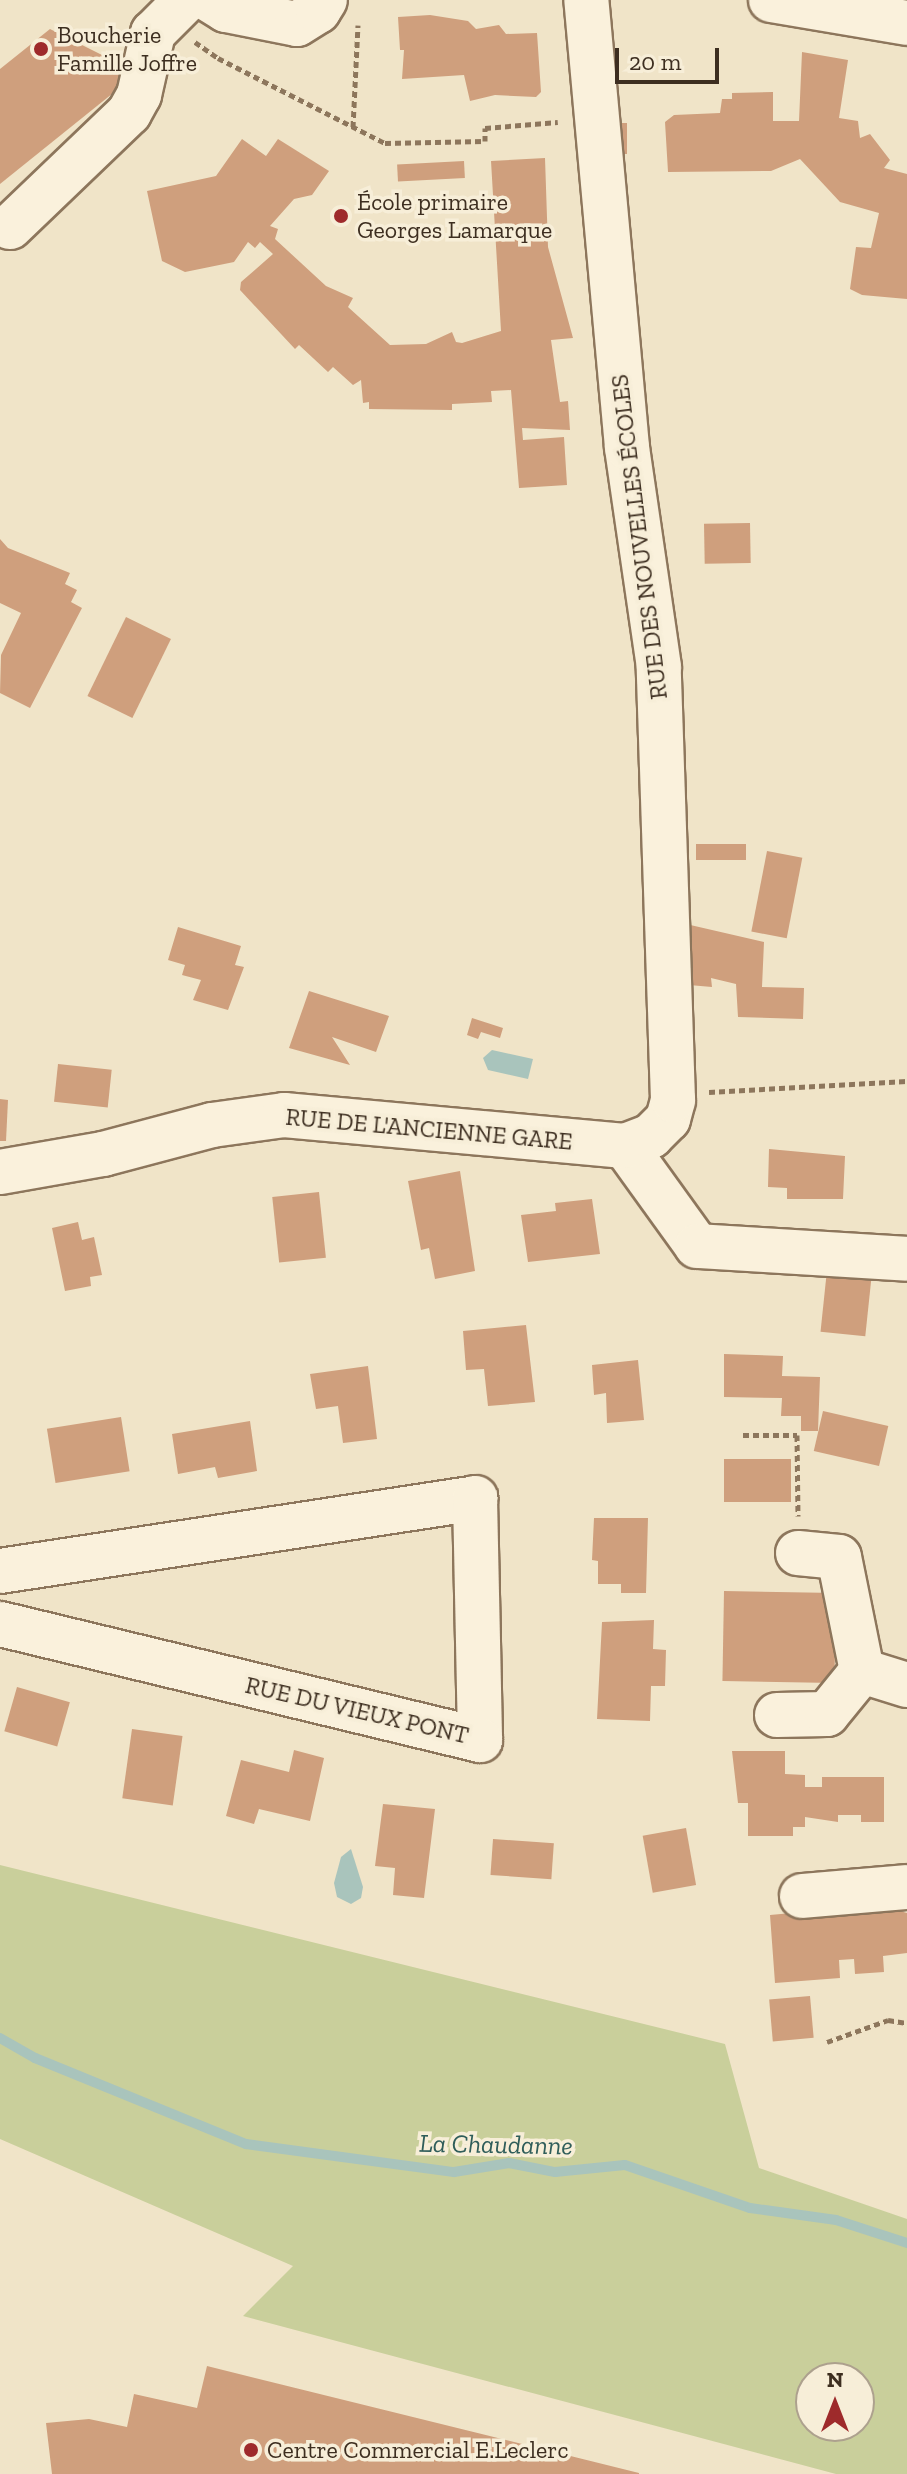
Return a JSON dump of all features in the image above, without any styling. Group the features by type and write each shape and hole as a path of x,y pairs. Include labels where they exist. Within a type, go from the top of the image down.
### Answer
{"street":[{"name":"RUE DES NOUVELLES ÉCOLES","path":"586,0 627,447 659,667 672,1080"},
{"path":"771,0 907,23"},
{"path":"10,227 129,113 139,95 153,33 192,3 297,24 318,11 341,8"},
{"path":"672,1080 668,1119 651,1136 625,1146 697,1246 907,1259"},
{"name":"RUE DE L'ANCIENNE GARE","path":"0,1172 103,1154 212,1125 284,1115 625,1146"},
{"name":"RUE DU VIEUX PONT","path":"0,1571 475,1498 480,1740 0,1624"},
{"path":"798,1553 839,1557 862,1671"},
{"path":"862,1671 907,1685"},
{"path":"777,1715 827,1714 862,1671"},
{"path":"802,1896 907,1887"}],"path":[{"path":"192,3 180,30 218,58 385,143 485,141 485,128 595,119"},
{"path":"341,8 353,127"},
{"path":"672,1080 731,1087 907,1081"},
{"path":"743,1435 797,1435 798,1553"},
{"path":"827,2042 888,2020 907,2023"}],"green space":[{"path":"0,1865 725,2044 759,2168 907,2219 907,2474 836,2474 243,2316 293,2266 0,2139"}],"water":[{"path":"492,1050 533,1059 528,1079 488,1070 483,1058"},
{"path":"351,1849 363,1887 361,1898 351,1904 337,1897 334,1883 341,1857"}],"building":[{"path":"430,15 468,21 476,29 499,25 506,34 537,33 541,92 536,97 495,95 470,101 464,75 402,79 404,50 400,50 398,17"},
{"path":"50,29 138,73 0,184 0,69"},
{"path":"802,52 848,60 839,118 858,121 860,138 870,134 890,160 884,168 907,174 907,299 862,295 850,289 856,247 871,248 879,213 840,202 800,159 771,171 668,172 665,122 674,115 720,113 722,99 732,99 732,93 773,92 773,121 799,121"},
{"path":"614,123 627,123 627,154 614,154"},
{"path":"242,139 266,156 278,139 329,171 312,195 294,199 270,226 278,229 275,239 326,286 353,298 348,307 390,345 426,344 452,332 456,342 462,343 501,331 491,161 545,158 548,247 573,338 551,340 560,402 568,401 570,430 522,428 523,440 564,437 567,485 519,488 511,390 491,391 492,402 452,404 452,410 369,409 369,402 363,403 361,380 353,385 333,367 328,372 299,345 295,349 240,290 241,282 273,254 260,242 255,248 248,242 234,262 185,272 162,261 147,191 216,176"},
{"path":"464,161 465,178 398,181 397,165"},
{"path":"750,523 751,563 705,564 704,524"},
{"path":"0,539 8,548 70,573 65,584 77,590 71,602 82,608 30,708 0,693 1,655 21,613 0,603"},
{"path":"126,617 171,639 132,718 87,696"},
{"path":"696,844 746,844 746,860 696,860"},
{"path":"767,851 802,858 787,938 751,931"},
{"path":"686,924 764,942 762,987 804,988 803,1019 738,1017 736,984 711,978 712,987 689,985"},
{"path":"178,927 241,946 235,965 244,967 228,1010 193,1000 201,980 182,975 185,965 168,960"},
{"path":"309,991 389,1016 376,1052 332,1037 350,1065 289,1048"},
{"path":"472,1018 503,1028 500,1038 481,1032 478,1039 467,1035"},
{"path":"58,1064 112,1070 108,1107 54,1102"},
{"path":"0,1099 8,1100 6,1141 0,1141"},
{"path":"769,1149 845,1156 843,1199 787,1199 787,1188 768,1187"},
{"path":"460,1171 475,1271 435,1279 429,1248 421,1250 408,1181"},
{"path":"319,1192 326,1258 279,1263 272,1197"},
{"path":"592,1199 600,1254 528,1262 521,1215 556,1211 555,1203"},
{"path":"78,1222 82,1240 94,1237 102,1275 90,1277 91,1286 65,1291 52,1228"},
{"path":"827,1270 872,1275 865,1336 821,1332"},
{"path":"526,1325 535,1402 488,1406 484,1369 466,1370 463,1331"},
{"path":"724,1354 783,1356 782,1376 820,1377 818,1431 801,1431 801,1416 781,1416 782,1398 724,1397"},
{"path":"638,1360 644,1420 607,1423 606,1393 594,1395 592,1365"},
{"path":"368,1366 377,1439 343,1443 338,1406 316,1409 310,1374"},
{"path":"823,1411 888,1426 879,1466 814,1451"},
{"path":"121,1417 130,1471 56,1483 47,1429"},
{"path":"250,1421 257,1471 218,1478 215,1467 178,1474 172,1434"},
{"path":"724,1459 791,1459 791,1502 724,1502"},
{"path":"594,1518 648,1518 646,1593 621,1593 621,1584 598,1584 598,1561 592,1560"},
{"path":"724,1591 836,1593 834,1683 722,1681"},
{"path":"654,1620 653,1649 666,1650 665,1686 651,1686 650,1721 597,1719 602,1622"},
{"path":"17,1687 70,1702 57,1746 4,1731"},
{"path":"132,1729 183,1736 173,1805 122,1798"},
{"path":"294,1750 324,1758 310,1821 259,1809 254,1824 226,1816 241,1760 289,1772"},
{"path":"732,1751 785,1751 785,1774 805,1775 805,1787 822,1787 822,1777 884,1777 884,1822 861,1822 861,1815 838,1815 838,1822 805,1817 805,1827 793,1827 793,1836 748,1836 748,1803 738,1803"},
{"path":"383,1804 435,1809 424,1898 393,1895 395,1868 375,1866"},
{"path":"686,1828 696,1885 653,1893 643,1836"},
{"path":"493,1839 554,1843 551,1879 490,1875"},
{"path":"879,1905 907,1913 907,1953 883,1956 884,1972 855,1974 854,1959 839,1960 840,1978 775,1983 770,1915"},
{"path":"810,1996 814,2038 773,2041 769,2000"},
{"name":"Centre Commercial E.Leclerc","path":"207,2366 639,2474 52,2474 46,2423 89,2419 127,2427 134,2394 197,2408"}],"waterway":[{"name":"La Chaudanne","path":"0,2038 35,2058 246,2144 454,2172 509,2163 555,2172 625,2165 750,2208 836,2220 907,2243"}],"place":[{"name":"Boucherie Famille Joffre","path":"41,49"},
{"name":"École primaire Georges Lamarque","path":"341,216"},
{"name":"Centre Commercial E.Leclerc","path":"251,2450"}]}
